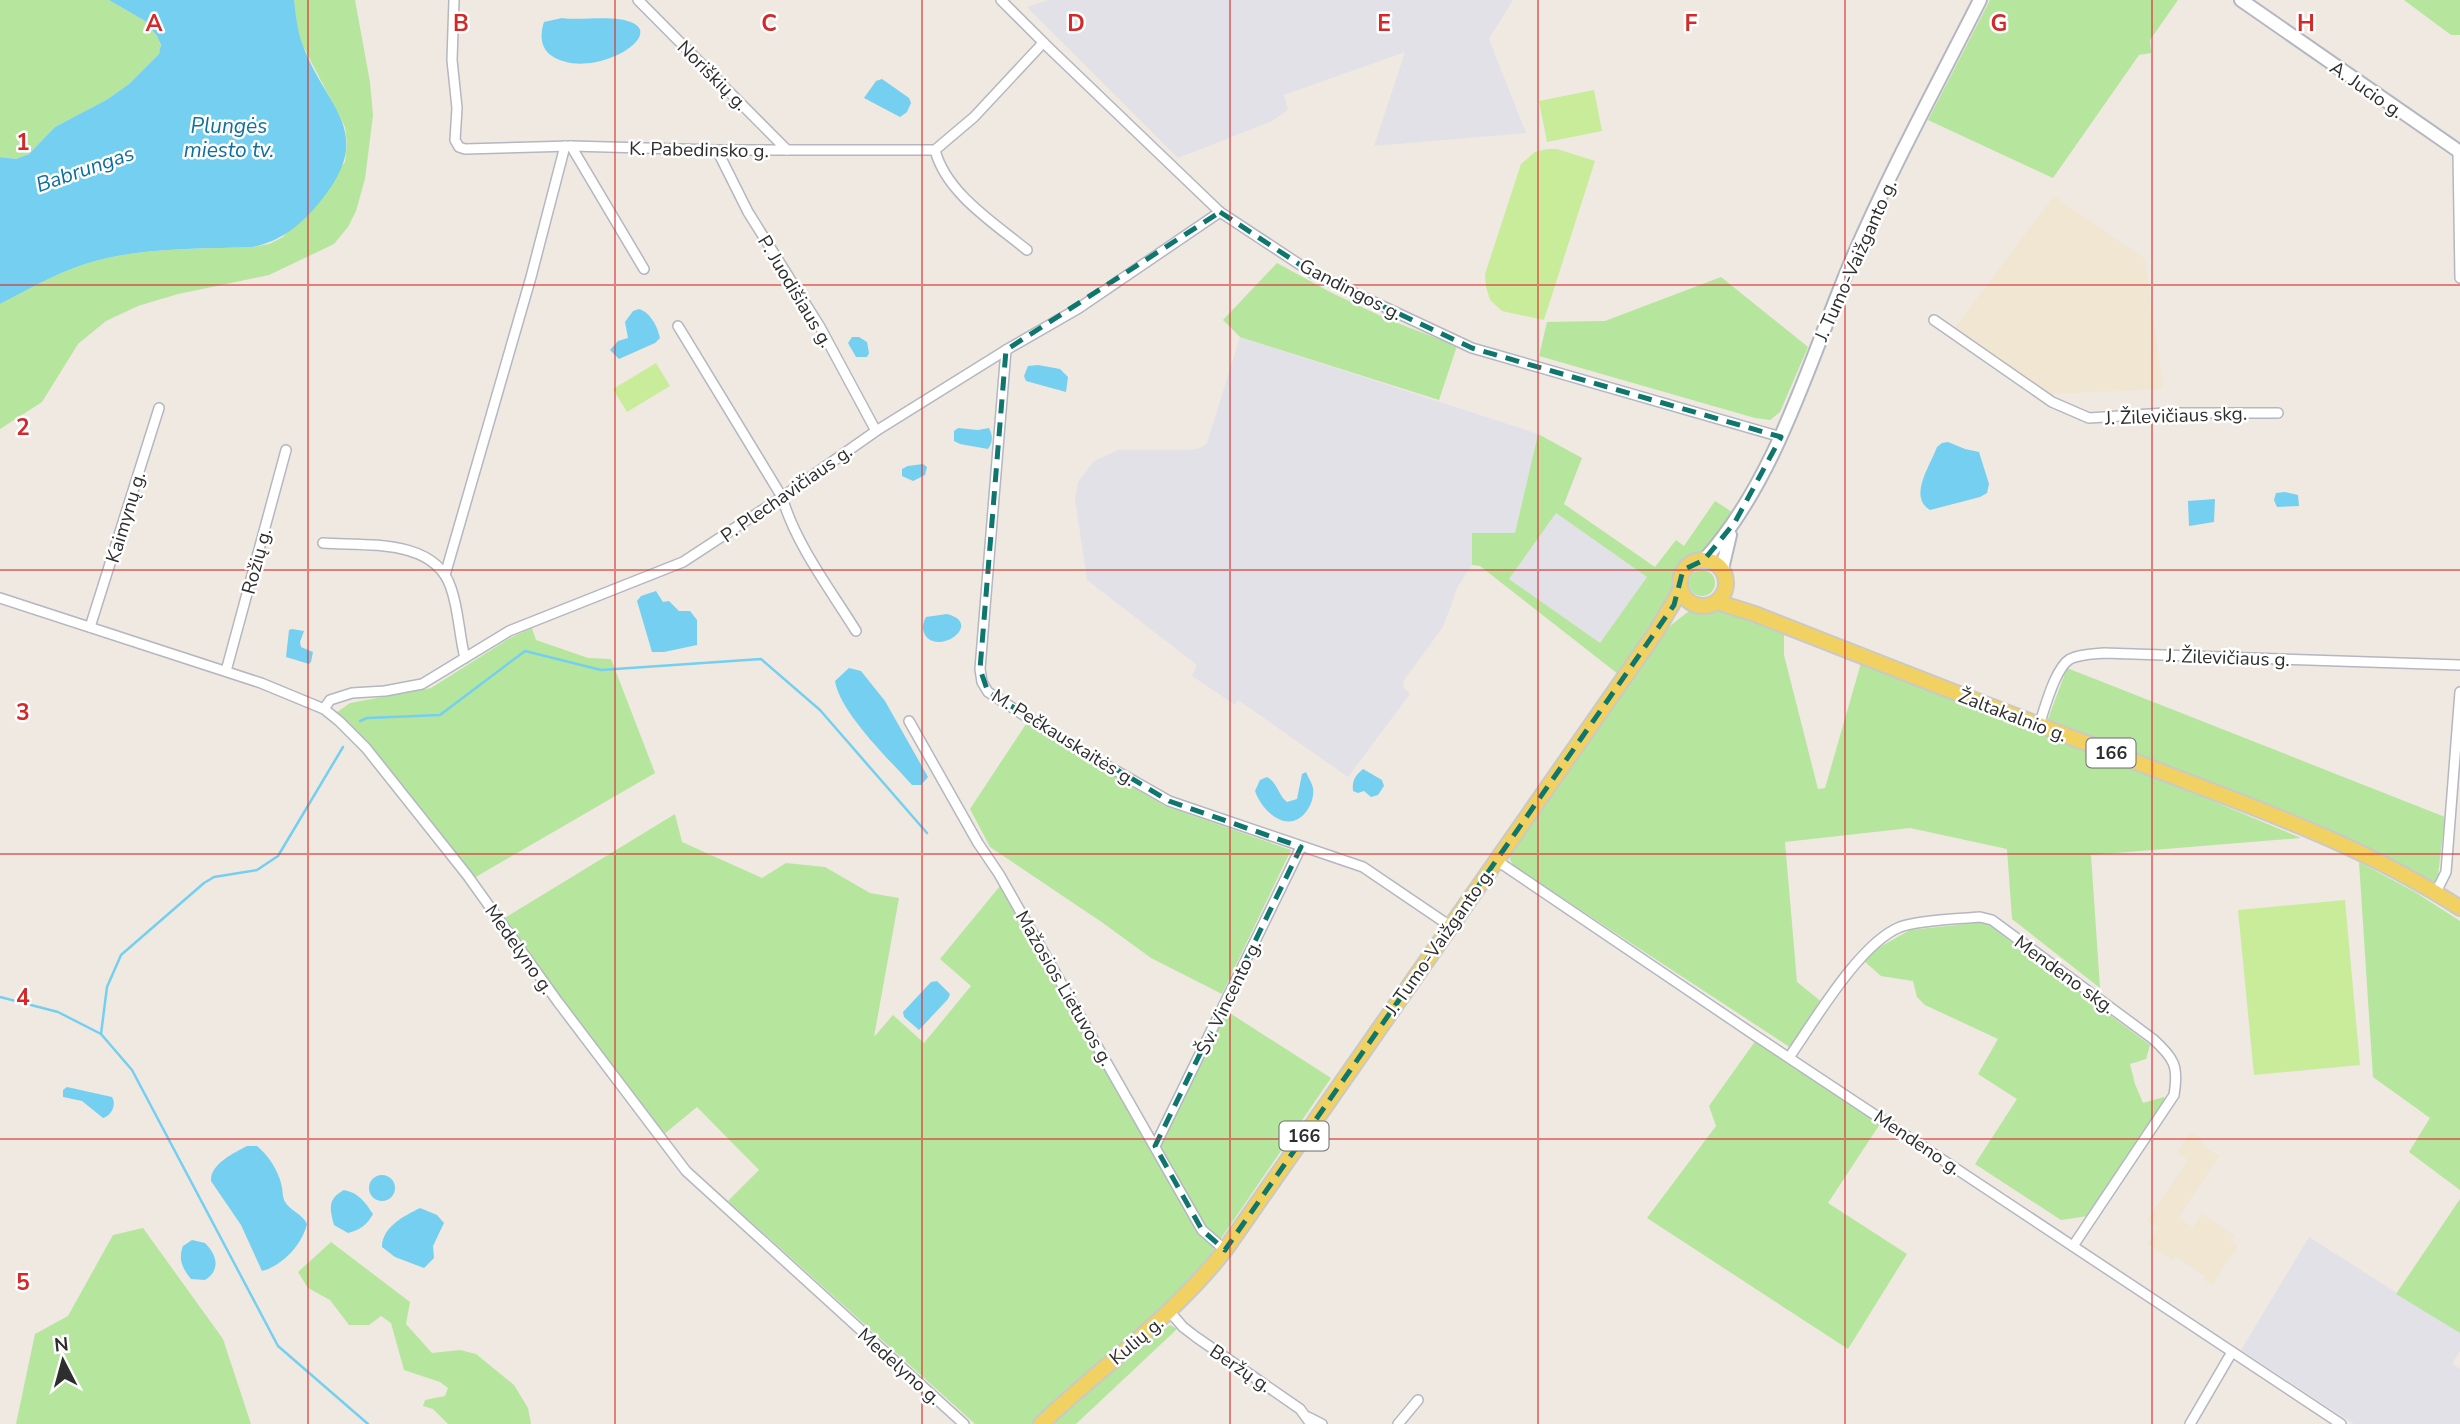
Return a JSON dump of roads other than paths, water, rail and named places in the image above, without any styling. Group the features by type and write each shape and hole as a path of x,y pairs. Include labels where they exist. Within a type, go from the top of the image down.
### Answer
{"main road":[{"name":"J. Tumo-Vaižganto g.","path":"1722,569 1724,551 1735,522 1781,437 1854,254 1915,126 1980,0"},
{"name":"A. Jucio g.","path":"2241,0 2459,152"},
{"name":"J. Tumo-Vaižganto g.","path":"1704,559 1735,522"},
{"path":"1704,559 1717,564 1726,578 1726,588 1717,602"},
{"name":"166","path":"1681,591 1680,578 1683,570 1689,564 1704,559"},
{"name":"Žaltakalnio g.","path":"1726,588 1755,614"},
{"name":"J. Tumo-Vaižganto g.","path":"1225,1250 1656,632 1681,591"},
{"path":"1681,591 1692,604"},
{"name":"166","path":"1692,604 1706,606 1717,602"},
{"name":"Žaltakalnio g.","path":"1717,602 1755,614 2276,816 2362,853 2436,892 2460,908"},
{"name":"J. Tumo-Vaižganto g.","path":"1656,632 1692,604"},
{"name":"Kulių g.","path":"1041,1424 1170,1312 1194,1289 1225,1250"}],"street":[{"name":"K. Pabedinsko g.","path":"454,0 452,60 457,108 455,140 465,149 568,146 717,150 935,150"},
{"name":"Noriškių g.","path":"638,0 787,150"},
{"name":"Gandingos g.","path":"1001,0 1220,212 1314,274 1472,348 1781,437"},
{"path":"1027,250 951,183 938,163 935,150 974,117 1043,43"},
{"path":"568,146 644,269"},
{"path":"445,575 568,146"},
{"name":"P. Juodišiaus g.","path":"717,150 741,200 820,327 876,431"},
{"path":"2459,152 2460,278"},
{"name":"P. Plechavičiaus g.","path":"324,709 330,700 352,693 385,691 422,684 509,631 682,562 876,431 1079,308 1220,212"},
{"name":"J. Žilevičiaus skg.","path":"1934,320 2052,402 2089,418 2165,413 2278,413"},
{"path":"678,326 782,497 787,513 812,559 856,631"},
{"name":"M. Pečkauskaitės g.","path":"1006,350 981,661 982,682 988,692 1064,741 1169,801 1363,867 1450,926"},
{"name":"Kaimynų g.","path":"90,627 159,408"},
{"name":"Rožių g.","path":"226,671 286,450"},
{"path":"323,543 415,551 439,566 452,589 465,658"},
{"name":"Medelyno g.","path":"0,598 296,696 324,709 352,732 458,864 566,1013 686,1171 964,1424"},
{"name":"J. Žilevičiaus g.","path":"2039,725 2060,670 2070,659 2084,655 2104,653 2460,665"},
{"path":"2436,892 2445,872 2460,692"},
{"name":"Mažosios Lietuvos g.","path":"909,721 1202,1230 1225,1250"},
{"name":"Šv. Vincento g.","path":"1155,1146 1301,847"},
{"name":"Mendeno g.","path":"1496,860 2341,1424"},
{"name":"Mendeno skg.","path":"1790,1056 1859,959 1885,934 1903,925 1980,917 1992,920 2153,1039 2173,1057 2176,1076 2174,1095 2073,1246"},
{"name":"Beržų g.","path":"1170,1312 1182,1327 1300,1409 1309,1421 1322,1424"},
{"path":"2190,1424 2232,1352"},
{"path":"1398,1424 1418,1400"}],"water":[{"name":"Plungės miesto tv.","path":"109,0 294,0 302,43 342,121 346,138 345,157 336,178 319,203 298,225 273,241 253,247 167,250 103,259 61,273 0,304 0,157 16,159 29,154 55,127 108,99 129,84 159,54 161,45 145,21"},
{"path":"562,18 626,20 640,30 639,38 631,47 603,60 585,64 568,62 548,53 542,40 544,22"},
{"path":"882,79 909,98 911,103 907,112 900,117 864,98 876,81"},
{"path":"639,309 653,320 660,338 655,343 619,359 610,350 618,341 628,338 625,322 633,311"},
{"path":"852,337 859,337 867,342 867,357 856,357 848,343"},
{"path":"1028,366 1060,369 1068,377 1066,392 1026,381 1024,376"},
{"path":"958,428 989,428 991,444 988,449 960,444 954,441 954,431"},
{"path":"1948,442 1979,452 1989,484 1987,493 1930,510 1921,497 1923,481 1937,447"},
{"path":"923,464 927,467 925,475 913,481 902,476 902,469"},
{"path":"2276,493 2298,495 2299,506 2277,507 2274,500"},
{"path":"2215,499 2214,522 2189,526 2188,501"},
{"path":"656,591 663,602 669,601 679,611 690,611 697,620 697,645 652,652 637,601 641,596"},
{"path":"947,614 957,619 961,625 960,631 947,641 930,640 923,631 926,617"},
{"path":"289,630 304,631 301,647 313,652 309,664 286,657"},
{"path":"849,668 861,671 885,701 928,777 921,785 912,785 867,736 846,707 835,681"},
{"path":"1363,769 1382,780 1384,786 1378,795 1371,797 1364,791 1353,791 1355,778"},
{"path":"1306,772 1313,791 1308,809 1294,821 1278,819 1264,807 1255,791 1260,780 1267,777 1271,780 1287,802 1297,799 1302,774"},
{"path":"937,981 950,994 919,1030 904,1017 903,1012 931,982"},
{"path":"67,1087 112,1097 112,1110 103,1118 82,1101 63,1097 63,1090"},
{"path":"247,1146 257,1146 269,1158 282,1185 284,1200 307,1224 301,1240 290,1254 262,1271 241,1225 211,1181 214,1169 219,1164"},
{"path":"382,1175 391,1179 395,1188 391,1197 382,1201 373,1197 369,1188 373,1179"},
{"path":"344,1190 358,1196 373,1214 363,1226 348,1233 334,1225 331,1209 332,1201"},
{"path":"420,1208 437,1215 444,1223 433,1246 434,1258 424,1268 395,1257 382,1247 390,1228"},
{"path":"192,1240 205,1243 216,1262 213,1272 205,1280 191,1279 182,1263 183,1246"}],"waterway":[{"path":"360,721 367,718 440,715 525,651 601,670 761,659 820,710 927,833"},
{"path":"343,747 278,856 257,870 214,877 204,883 121,955 107,987 101,1034 132,1070 278,1346 368,1424"},
{"path":"0,997 58,1012 101,1034"}],"water label":[{"name":"Babrungas","path":"85,169"}]}
